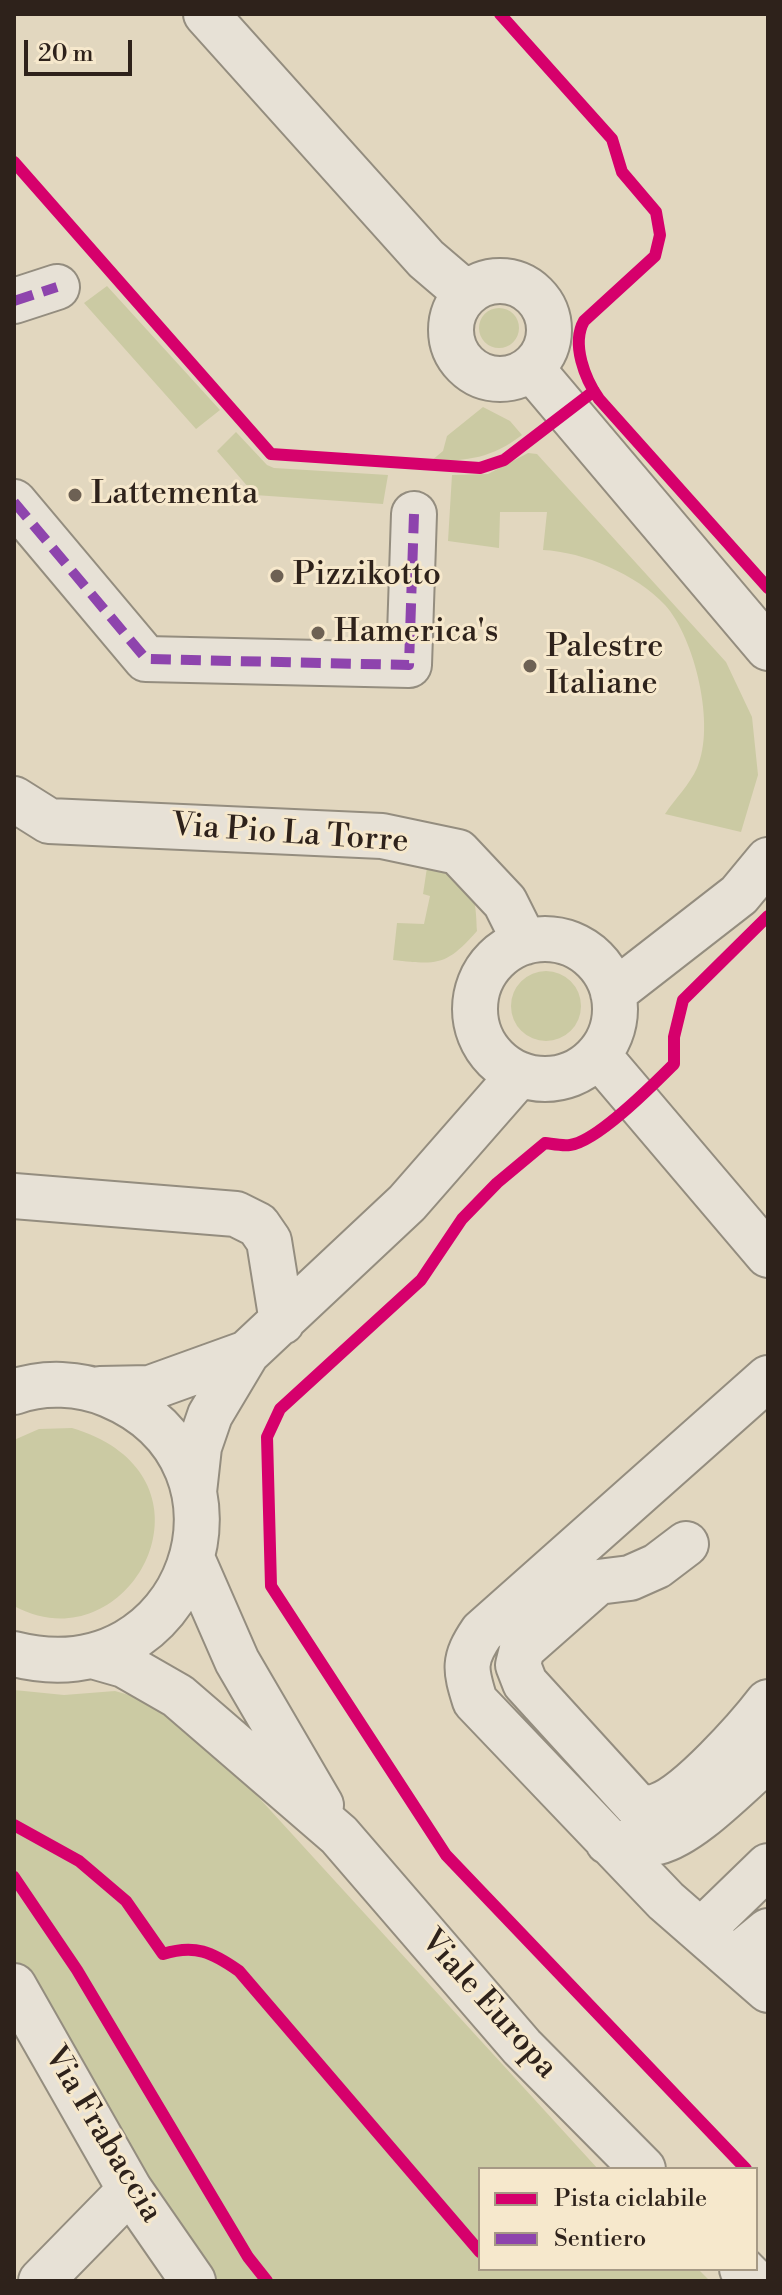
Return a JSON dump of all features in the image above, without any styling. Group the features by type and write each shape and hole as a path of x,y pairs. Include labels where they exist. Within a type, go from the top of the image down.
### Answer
{"street":[{"path":"206,14 426,259 467,294"},
{"path":"493,282 521,286 533,294 542,305 549,332 546,346 531,368 516,377 500,380 483,377 458,356 453,344 453,317 467,294 493,282"},
{"path":"14,301 57,287"},
{"path":"531,368 768,648"},
{"path":"14,502 146,659 409,665 414,514"},
{"name":"Via Pio La Torre","path":"14,799 49,821 382,836 458,852 505,902 525,942"},
{"path":"613,993 739,895 768,860"},
{"path":"547,939 580,949 604,972 613,993 615,1015 609,1036 598,1055 582,1069 561,1078 540,1080 519,1075 501,1064 487,1049 474,1011 477,990 487,969 504,952 525,942 547,939"},
{"path":"598,1055 768,1255"},
{"path":"14,1654 42,1661 96,1657 133,1641 168,1608 181,1589 192,1558 197,1526 194,1492 199,1447 210,1415 247,1353 407,1203 519,1075"},
{"path":"14,1196 236,1214 258,1225 269,1241 282,1322"},
{"path":"20,1387 61,1384 94,1389 150,1388 247,1353"},
{"path":"768,1378 482,1632 467,1654 467,1676 475,1701 666,1901 768,1990"},
{"path":"94,1389 129,1403 162,1431 180,1455 194,1492"},
{"path":"686,1544 657,1566 630,1578 598,1582 522,1649 518,1665 525,1683 638,1807 657,1806 683,1790 749,1727 768,1702"},
{"name":"Viale Europa","path":"192,1558 237,1661 339,1835"},
{"name":"Viale Europa","path":"96,1657 124,1665 178,1696 339,1835 522,2047 641,2167"},
{"path":"608,1842 648,1844 663,1841 690,1825 768,1759"},
{"path":"666,1901 690,1825"},
{"path":"702,1930 768,1866"},
{"path":"734,1959 768,1931"},
{"name":"Via Frabaccia","path":"14,1986 130,2190 193,2281"},
{"path":"41,2281 130,2190"}],"green space":[{"path":"107,286 220,410 196,429 84,303"},
{"path":"499,308 513,314 519,328 513,342 499,348 485,342 479,328 485,314"},
{"path":"483,407 510,421 522,435 500,449 479,457 431,461 443,451 447,436"},
{"path":"236,432 267,465 274,468 388,475 383,504 255,495 217,451"},
{"path":"528,453 537,454 726,662 752,717 758,775 741,832 665,814 697,768 704,729 703,707 693,660 676,620 665,605 639,584 608,567 575,555 543,550 547,512 500,512 499,548 448,541 452,475 488,474"},
{"path":"428,861 453,873 468,886 475,903 477,931 449,957 431,962 393,960 397,923 424,924 430,896 423,894"},
{"path":"546,971 565,977 575,987 581,1006 575,1025 565,1035 546,1041 527,1035 517,1025 511,1006 517,987 527,977"},
{"path":"72,1428 120,1452 147,1485 155,1522 147,1559 126,1590 95,1612 56,1618 14,1606 14,1440 39,1429"},
{"path":"14,1690 64,1695 115,1691 161,1704 229,1765 596,2167 478,2167 478,2271 700,2271 710,2281 208,2281 14,1967"}],"marked path":[{"path":"14,301 57,287"},
{"path":"14,502 146,659 409,665 414,514"}],"cycle path":[{"path":"500,14 612,139 622,172 656,212 660,235 655,256 584,321 580,330 579,351 589,382 599,399 768,588"},
{"path":"14,162 271,454 480,468 504,460 594,391"},
{"path":"744,2167 446,1855 271,1586 267,1437 280,1409 421,1280 462,1219 497,1183 545,1143 570,1145 595,1134 625,1111 674,1064 674,1037 683,1000 768,916"},
{"path":"14,1825 79,1861 126,1901 163,1954 185,1950 203,1952 239,1971 478,2250"},
{"path":"14,1877 77,1970 248,2257 267,2281"}],"place":[{"name":"Lattementa","path":"75,495"},
{"name":"Pizzikotto","path":"277,576"},
{"name":"Hamerica's","path":"318,633"},
{"name":"Palestre Italiane","path":"530,666"}]}
